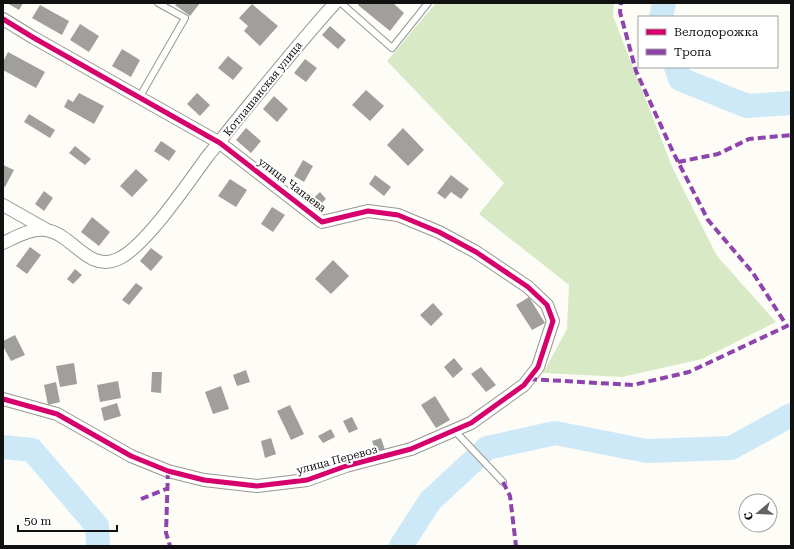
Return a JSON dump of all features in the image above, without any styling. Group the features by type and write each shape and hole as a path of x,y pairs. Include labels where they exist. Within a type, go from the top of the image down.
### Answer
{"street":[{"name":"Котлашанская улица","path":"3,205 66,240 95,261 106,263 119,259 136,246 155,224 335,3"},
{"name":"улица Чапаева","path":"3,19 220,143 322,222 368,211 398,215 439,232 476,252 528,287 547,305 553,321 548,338"},
{"path":"3,242 31,231 47,230"},
{"name":"улица Перевоз","path":"3,399 57,414 131,456 168,471 204,480 257,486 307,480 346,466 411,449 458,434 524,385 538,367 548,338"}],"lane":[{"path":"139,98 185,18 158,3"},
{"path":"341,3 392,48 428,3"},
{"path":"458,434 503,482"}],"green space":[{"path":"436,3 614,3 613,16 673,169 717,256 776,322 702,359 622,377 543,373 567,329 569,285 479,214 504,183 387,61"}],"building":[{"path":"7,3 23,3 19,10"},
{"path":"177,3 200,3 190,16 175,5"},
{"path":"359,3 393,3 404,13 390,31 358,5"},
{"path":"252,4 278,26 260,46 244,31 248,26 239,18"},
{"path":"40,5 69,21 62,35 32,18"},
{"path":"80,24 99,36 89,52 70,40"},
{"path":"330,26 346,40 338,49 322,35"},
{"path":"122,49 140,60 131,77 112,66"},
{"path":"8,52 45,72 36,88 3,70 3,62"},
{"path":"228,56 243,68 233,80 218,68"},
{"path":"305,59 317,68 306,82 294,73"},
{"path":"366,90 384,106 370,121 352,105"},
{"path":"79,93 104,106 94,124 64,107 68,99 73,102"},
{"path":"197,93 210,105 200,116 187,104"},
{"path":"274,96 288,109 277,122 263,109"},
{"path":"29,114 55,130 50,138 24,122"},
{"path":"246,128 261,141 251,153 236,140"},
{"path":"403,128 424,150 408,166 387,145"},
{"path":"161,141 176,151 169,161 154,151"},
{"path":"75,146 91,159 85,165 69,153"},
{"path":"303,160 313,166 304,182 294,176"},
{"path":"3,165 14,170 5,187 3,186"},
{"path":"136,169 148,180 132,197 120,186"},
{"path":"375,175 391,187 384,196 369,184"},
{"path":"451,175 469,189 461,199 451,192 445,199 437,193"},
{"path":"230,179 247,190 236,207 218,196"},
{"path":"44,191 53,198 44,211 35,204"},
{"path":"320,192 326,199 315,209 309,202"},
{"path":"272,207 285,215 273,232 261,224"},
{"path":"92,217 110,232 99,246 81,232"},
{"path":"30,247 41,255 27,274 16,266"},
{"path":"151,248 163,257 151,271 140,261"},
{"path":"333,260 349,276 331,294 315,279"},
{"path":"75,269 82,275 73,284 67,279"},
{"path":"136,283 143,288 129,305 122,300"},
{"path":"529,297 545,323 532,330 516,305"},
{"path":"433,303 443,314 431,326 420,315"},
{"path":"15,335 25,355 11,361 3,346 3,341"},
{"path":"454,358 463,369 453,378 444,367"},
{"path":"74,363 77,384 60,387 56,366"},
{"path":"481,367 496,385 486,392 471,374"},
{"path":"246,370 250,382 237,386 233,375"},
{"path":"152,372 162,372 161,393 151,392"},
{"path":"118,381 121,398 100,402 97,385"},
{"path":"56,382 60,402 48,405 44,385"},
{"path":"221,386 229,409 213,414 205,392"},
{"path":"435,396 450,420 436,428 421,405"},
{"path":"117,403 121,416 104,421 101,408"},
{"path":"290,405 304,434 291,440 277,411"},
{"path":"352,417 358,429 349,433 343,421"},
{"path":"331,429 335,437 323,443 318,436"},
{"path":"271,438 276,454 265,458 261,441"},
{"path":"381,438 385,450 376,453 372,441"}],"waterway":[{"path":"661,16 664,3"},
{"path":"676,68 680,79 747,106 791,103"},
{"path":"401,546 430,501 487,448 555,433 647,451 731,448 791,415"},
{"path":"3,447 32,450 97,526 98,546"}],"marked path":[{"path":"529,379 633,385 689,372 787,326 753,273 708,220 673,152 636,71 620,12 621,3"},
{"path":"678,162 718,154 749,139 791,135"},
{"path":"168,471 166,533 170,546"},
{"path":"503,482 510,496 516,546"},
{"path":"141,499 166,489"}],"cycle path":[{"path":"3,19 220,143 322,222 368,211 398,215 439,232 476,252 528,287 547,305 553,321 538,367 524,385 471,423 411,449 346,466 307,480 257,486 204,480 168,471 131,456 57,414 3,399"}]}
